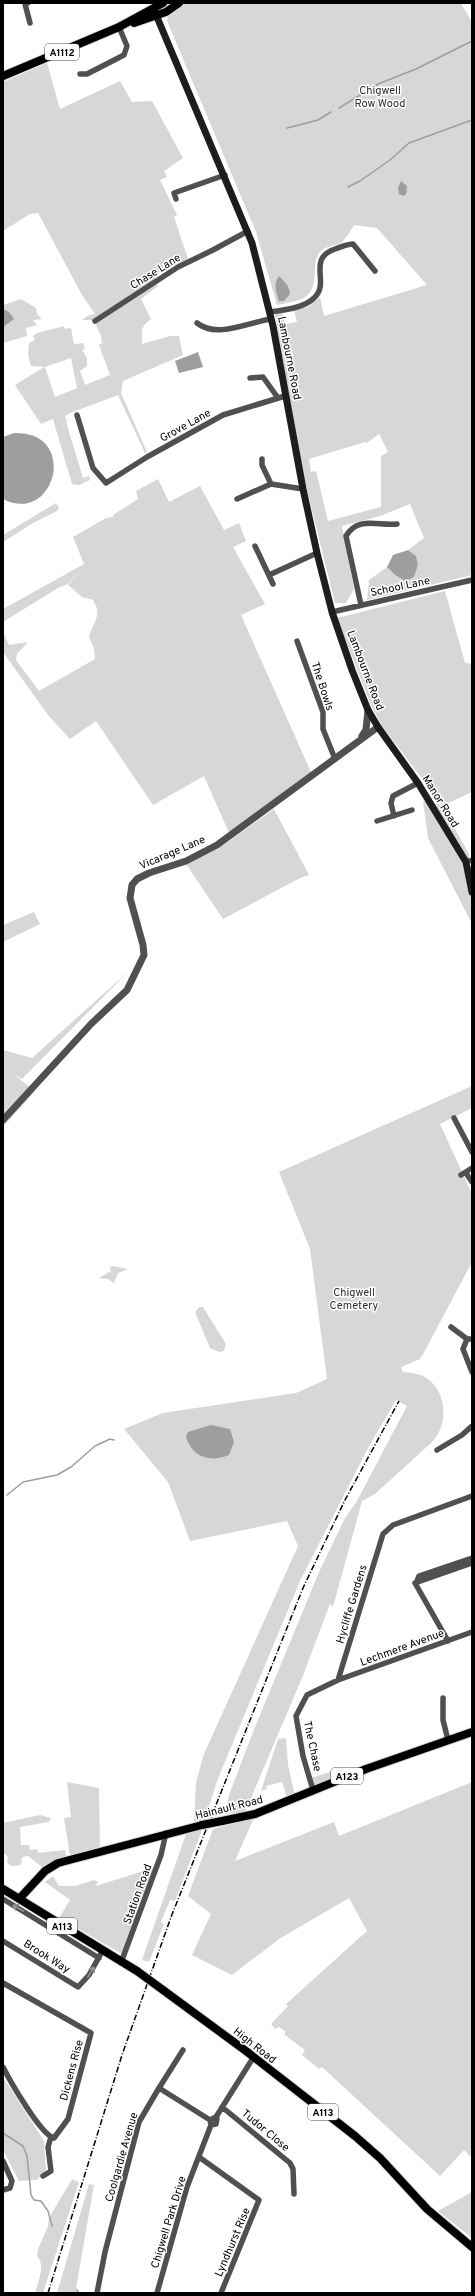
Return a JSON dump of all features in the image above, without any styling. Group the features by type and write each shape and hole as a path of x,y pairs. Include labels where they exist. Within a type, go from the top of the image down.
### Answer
{"main road":[{"name":"A1112","path":"3,76 120,27 163,3"},
{"name":"A1112","path":"153,9 160,10 172,3"},
{"name":"A1112","path":"153,9 179,3"},
{"name":"Lambourne Road","path":"153,9 248,231 271,315 282,397 317,553 332,612 352,670 368,710 378,727"},
{"name":"Manor Road","path":"378,727 418,783 469,861 472,892"},
{"name":"Hainault Road","path":"20,1898 51,1866 166,1833 255,1814 366,1769 472,1732"},
{"name":"High Road","path":"3,1889 20,1898 34,1913 122,1960 164,1990 360,2141 380,2158 427,2209 472,2246"}],"street":[{"path":"28,3 24,4 30,23"},
{"path":"80,74 87,74 124,56 126,46 120,27"},
{"path":"176,199 174,193 225,175"},
{"name":"Chase Lane","path":"95,321 178,267 248,231"},
{"path":"197,323 204,329 214,330 306,304 315,297 320,288 320,263 327,252 349,244 353,244 376,271"},
{"path":"250,378 263,377 282,397"},
{"name":"Grove Lane","path":"77,415 85,443 92,458 93,468 106,484 147,457 223,415 282,397"},
{"path":"262,459 262,465 271,484"},
{"path":"237,499 271,484 303,490"},
{"path":"361,605 346,536 352,527 364,523 382,526 397,524"},
{"path":"255,546 273,584"},
{"path":"269,575 317,553"},
{"name":"School Lane","path":"332,612 472,580"},
{"name":"The Bowls","path":"297,641 323,712 323,729 335,759"},
{"path":"360,740 366,730 368,710"},
{"name":"Vicarage Lane","path":"3,1120 91,1024 127,990 144,955 144,944 130,898 132,885 137,879 149,873 186,861 217,845 378,727"},
{"path":"394,816 391,803 393,796 418,783"},
{"path":"377,821 412,810"},
{"path":"454,1118 472,1152"},
{"path":"472,1168 464,1174 472,1182"},
{"path":"451,1327 469,1339 463,1349 472,1372"},
{"path":"437,1450 462,1435 472,1426"},
{"name":"Hycliffe Gardens","path":"338,1680 383,1534 393,1525 472,1496"},
{"path":"448,1641 415,1583 419,1579 472,1558"},
{"path":"419,1579 472,1563"},
{"name":"Lechmere Avenue","path":"338,1680 472,1632"},
{"name":"The Chase","path":"313,1790 303,1756 296,1716 306,1695 338,1680"},
{"path":"443,1698 443,1720 448,1740"},
{"name":"Station Road","path":"122,1960 161,1855 166,1833"},
{"path":"3,1899 34,1913 99,1958 103,1950"},
{"name":"Brook Way","path":"3,1941 76,1986 82,1985 99,1958"},
{"name":"Dickens Rise","path":"3,1983 91,2033 68,2119 53,2138"},
{"name":"Coolgardie Avenue","path":"97,2293 105,2252 139,2122 183,2050"},
{"name":"Chigwell Park Drive","path":"157,2293 187,2187 212,2121 253,2058"},
{"path":"3,2068 16,2092 53,2138 48,2147 51,2171 42,2176"},
{"path":"159,2088 212,2121"},
{"name":"Tudor Close","path":"222,2107 290,2163 293,2169 294,2194"},
{"name":"Lyndhurst Rise","path":"199,2157 259,2200 259,2206 221,2293"},
{"path":"3,2161 12,2181 10,2188 3,2190"}],"green space":[{"name":"Chigwell Row Wood","path":"186,3 461,3 472,22 472,575 367,600 369,580 387,567 395,575 414,577 418,565 416,556 408,550 424,538 410,504 380,516 342,526 354,589 346,603 335,603 302,470 275,314 282,312 285,324 297,322 294,309 308,307 320,297 324,316 427,285 377,228 354,225 343,241 321,250 317,256 313,287 310,292 301,299 277,305 256,232 167,21 168,16","holes":["379,434 388,452 381,456 381,507 328,521 316,471 311,472 309,459 365,442 367,443"]},
{"path":"47,63 60,109 120,81 132,102 152,101 183,158 164,171 167,177 160,180 177,215 174,217 188,259 154,275 156,280 93,320 82,320 89,315 95,314 82,295 38,213 30,214 3,231 3,82"},
{"path":"157,283 158,286 141,299 151,319 143,328 142,344 170,336 179,336 183,355 123,381 121,393 147,452 145,453 118,395 65,416 66,420 70,419 66,421 83,478 89,476 90,480 79,485 72,484 53,419 41,424 15,385 44,367 31,366 28,355 29,343 35,340 33,336 37,333 64,326 65,329 71,328 74,344 83,343 85,349 82,350 87,358 87,366 80,371 85,385 110,375 99,345 102,343 101,336 95,323","holes":["71,358 77,388 55,397 45,367"]},
{"path":"21,299 36,308 37,314 42,319 33,320 37,325 26,328 27,336 3,343 3,305"},
{"path":"158,479 169,502 200,486 224,530 239,523 246,541 233,547 265,604 241,615 311,772 229,833 204,776 153,805 96,721 70,739 48,715 3,652 3,632 9,645 28,642 17,654 16,660 39,691 95,659 94,649 89,637 97,614 96,605 93,600 82,597 68,585 84,564 73,537 106,518 113,517 113,515 138,499 136,491"},
{"path":"56,503 59,508 57,511 33,523 3,542 3,535"},
{"path":"84,564 68,584 58,588 3,622 3,609"},
{"path":"445,591 465,663 472,664 472,792 442,806 469,854 472,924 428,838 423,801 442,805 382,726 371,705 337,618"},
{"path":"274,809 309,875 300,878 223,919 186,864 219,848"},
{"path":"34,912 40,924 3,942 3,925"},
{"path":"129,971 22,1079 13,1074 35,1091 3,1127 3,1050 32,1058"},
{"name":"Chigwell Cemetery","path":"472,1086 472,1108 440,1124 472,1194 472,1262 421,1358 420,1355 420,1359 401,1367 403,1372 417,1374 425,1377 433,1383 442,1400 443,1418 441,1427 437,1436 431,1443 375,1494 362,1501 333,1607 330,1604 302,1678 245,1812 225,1814 229,1795 253,1732 319,1572 345,1518 357,1501 407,1406 396,1400 367,1450 300,1581 217,1781 205,1820 194,1822 196,1782 204,1754 298,1546 287,1521 190,1541 168,1482 124,1429 163,1413 296,1393 327,1379 310,1249 279,1172"},
{"path":"113,1266 128,1269 118,1273 114,1283 108,1279 99,1278 111,1271 110,1267"},
{"path":"199,1307 203,1307 226,1344 224,1351 219,1352 210,1348 195,1312"},
{"path":"286,1738 288,1765 295,1796 287,1798 282,1782 266,1786 267,1789 261,1791 278,1739"},
{"path":"336,1770 339,1777 313,1787 311,1778"},
{"path":"67,1782 99,1788 100,1850 70,1855 64,1818 71,1817"},
{"path":"472,1782 472,2158 464,2150 440,2176 322,2067 319,2069 302,2055 305,2050 285,2035 285,2031 279,2027 275,2029 271,2024 288,2006 286,2004 367,1931 349,1898 279,1939 232,1975 192,1955 211,1914 188,1896 213,1829 253,1817 235,1861 334,1822 339,1836"},
{"path":"40,1815 51,1818 49,1822 20,1827 21,1845 29,1845 30,1850 37,1849 38,1853 65,1850 66,1856 43,1868 28,1856 22,1857 21,1865 11,1866 7,1862 8,1857 3,1852 3,1823"},
{"path":"202,1830 175,1901 170,1900 161,1922 164,1924 149,1962 142,1960 187,1831"},
{"path":"156,1867 124,1955 59,1918 70,1900 45,1882 53,1876 59,1886 75,1886 94,1880 98,1882 96,1886"},
{"path":"3,2077 44,2141 46,2170 37,2180 19,2181 3,2150"},
{"path":"72,2179 79,2182 43,2293 35,2293 41,2269 40,2260 37,2256 38,2249 48,2226 49,2218"},
{"path":"89,2184 94,2185 76,2288 79,2293 57,2293"},
{"path":"472,2192 472,2238 438,2211"}],"shaded area":[{"path":"401,181 407,186 406,194 404,196 399,194 398,188"},
{"path":"279,276 289,288 290,294 284,301 279,301 276,292 276,282"},
{"path":"3,309 9,312 14,319 3,327"},
{"path":"198,352 203,367 179,373 175,361"},
{"path":"14,433 35,436 47,446 53,460 53,475 47,489 36,500 21,504 3,499 3,437"},
{"path":"408,550 416,556 418,565 414,577 405,581 395,575 387,567 393,555"},
{"path":"211,1425 230,1429 234,1442 229,1455 209,1458 197,1454 189,1444 186,1437 188,1432"}],"waterway":[{"path":"339,108 378,84 416,69 472,41"},
{"path":"287,128 318,120 331,112"},
{"path":"348,187 360,181 390,160 409,143 472,120"},
{"path":"7,1495 23,1482 57,1475 71,1467 95,1446 110,1439 114,1440"},
{"path":"3,1480 3,1491"},
{"path":"3,2133 23,2146 27,2156 31,2195 34,2200 41,2201 48,2211 52,2226"}],"railway":[{"path":"48,2293 122,2055 171,1917 303,1588 345,1500 399,1401"}]}
